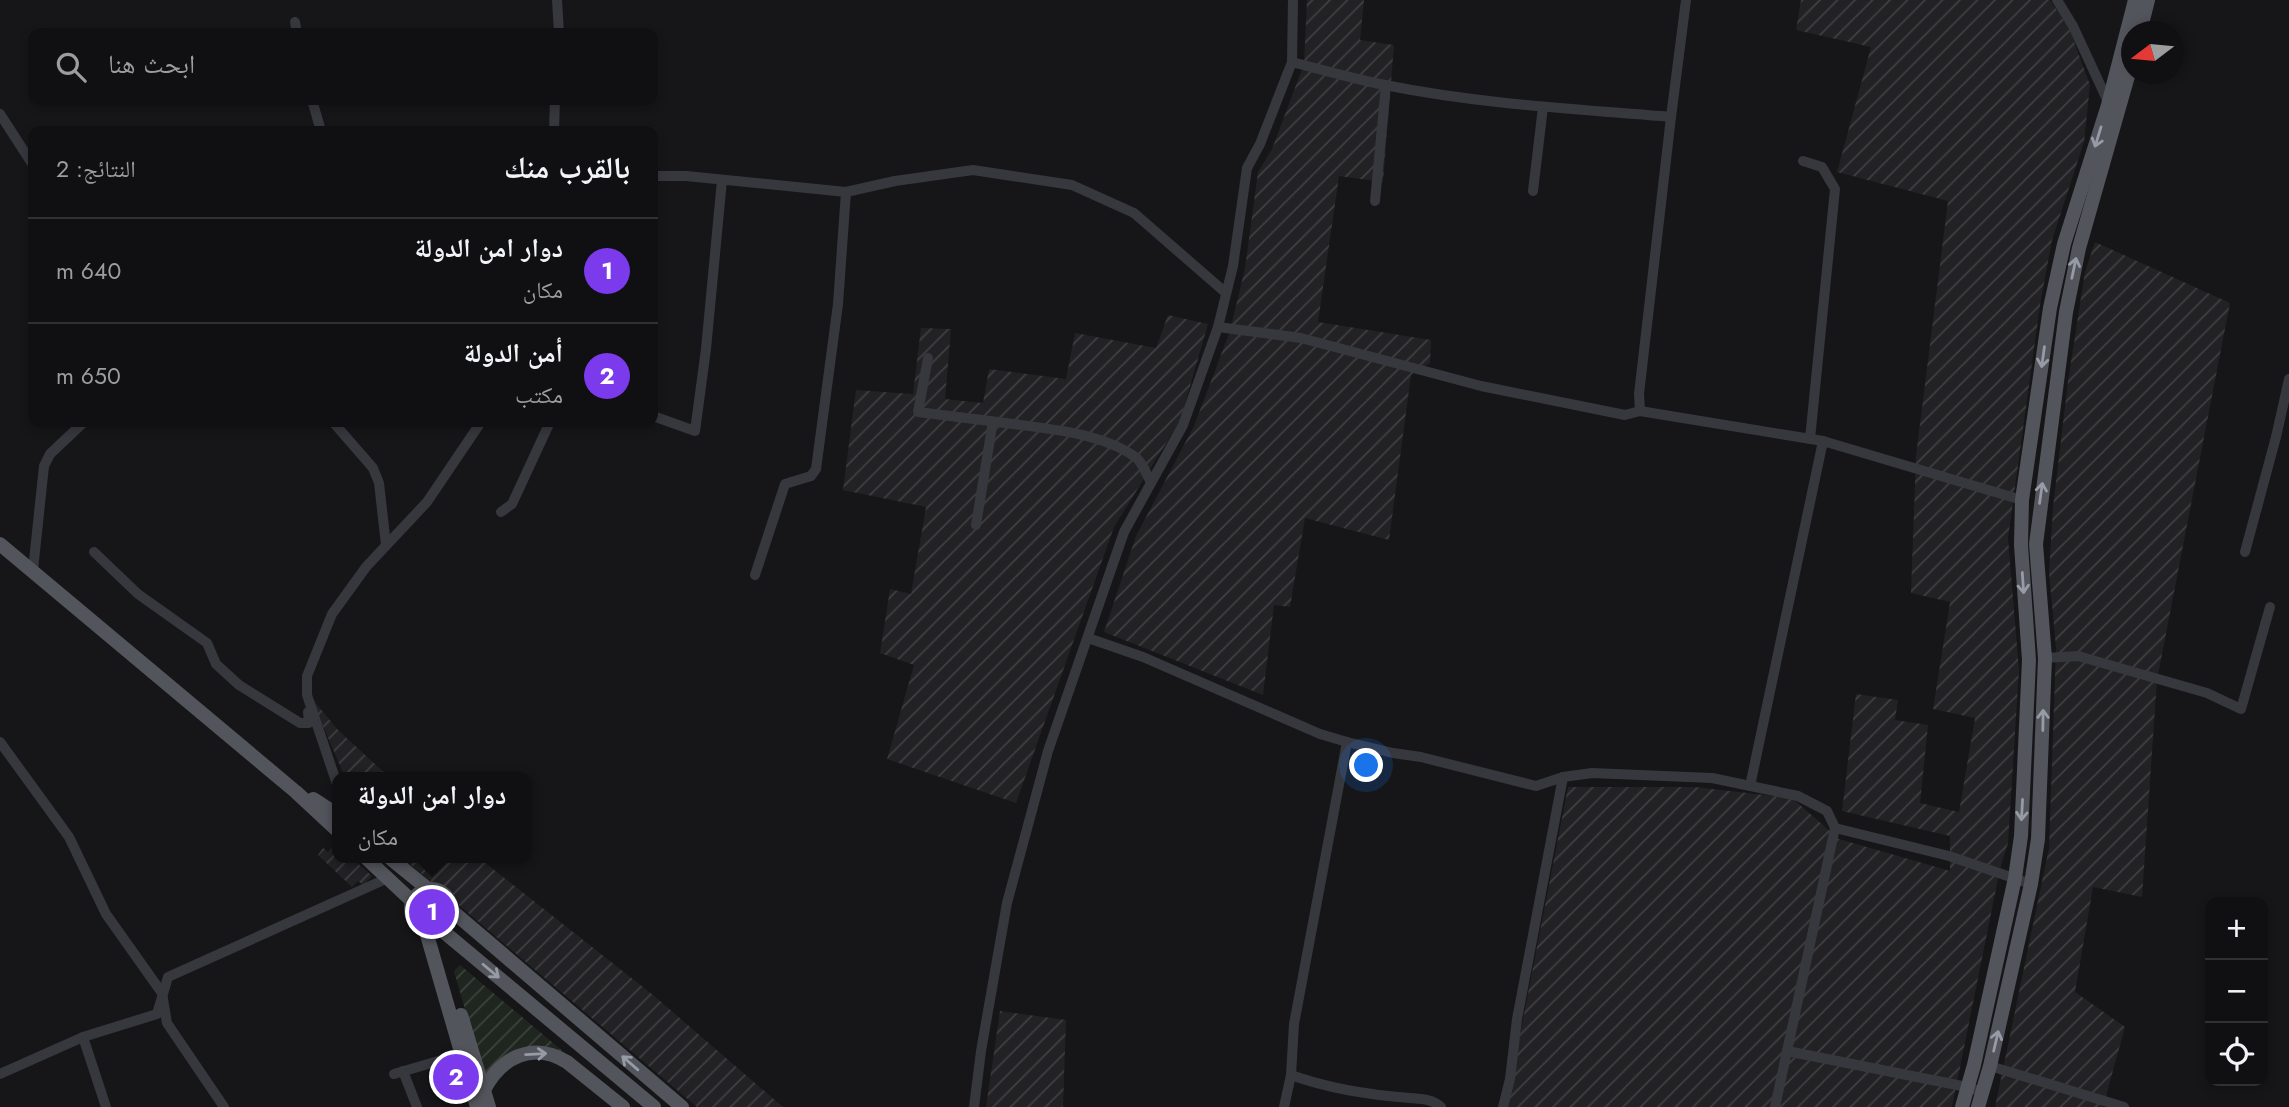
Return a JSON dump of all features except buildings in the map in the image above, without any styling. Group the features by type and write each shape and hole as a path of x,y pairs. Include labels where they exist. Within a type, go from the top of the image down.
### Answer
{"main road":[{"path":"1980,1100 2031,884 2038,839 2045,658 2036,544 2066,312 2135,0"},
{"path":"2143,21 2148,0"},
{"path":"1962,1107 2015,878 2021,836 2029,660 2021,545 2022,500 2050,308 2064,244 2123,84"},
{"path":"0,544 296,792 332,825"},
{"path":"2029,660 2045,658"},
{"path":"296,792 332,808"},
{"path":"2021,836 2038,839"},
{"path":"372,863 413,902"},
{"path":"396,863 428,889 444,894 450,904 449,918 433,928"},
{"path":"428,889 416,896 413,902 414,918 433,928 654,1107"},
{"path":"451,909 682,1107"},
{"path":"433,928 477,1107"},
{"path":"433,928 489,1107"},
{"path":"567,1062 580,1047"},
{"path":"484,1090 495,1070 505,1062 521,1055 544,1052 567,1062 623,1107"}],"street":[{"path":"557,0 559,28"},
{"path":"974,1107 1007,903 1048,751 1124,532 1183,425 1218,327 1233,266 1247,168 1261,144 1292,62 1293,0"},
{"path":"1640,411 1639,394 1686,0"},
{"path":"2057,0 2073,26 2113,108"},
{"path":"1292,62 1386,85 1543,107 1671,117"},
{"path":"1375,201 1386,85"},
{"path":"313,105 320,126"},
{"path":"555,105 555,126"},
{"path":"1532,191 1543,107"},
{"path":"0,114 28,157"},
{"path":"1803,161 1822,167 1835,189 1810,439"},
{"path":"658,176 846,192 895,181 973,170 1072,185 1134,213 1226,293"},
{"path":"658,418 695,431 706,349 722,180"},
{"path":"755,575 785,484 811,476 816,469 838,304 846,192"},
{"path":"1218,327 1301,338 1481,386 1625,415 1640,411 1823,441 2022,500"},
{"path":"928,358 918,412 1059,430 1098,440 1136,457 1151,483"},
{"path":"2245,552 2289,379"},
{"path":"976,525 992,427 998,422"},
{"path":"33,570 44,466 50,454 79,427"},
{"path":"337,427 373,468 380,483 386,545"},
{"path":"94,552 138,593 207,643 216,664 239,685 300,723 309,723 307,676 332,614 366,567 427,502 478,427"},
{"path":"501,512 512,504 548,427"},
{"path":"1750,786 1823,441"},
{"path":"2045,658 2078,656 2207,693 2241,709 2270,607"},
{"path":"1088,638 1143,657 1320,734 1393,753 1421,757 1536,786 1563,777 1592,773 1712,778 1798,796 1826,810 1835,828 1775,1107"},
{"path":"307,695 333,772"},
{"path":"0,742 24,779 69,837 106,914 162,993 167,1023 224,1107"},
{"path":"1284,1107 1291,1075 1294,1024 1347,742"},
{"path":"1503,1107 1563,777"},
{"path":"1835,828 1949,856 2031,884"},
{"path":"0,1073 83,1037 157,1014 168,976 388,878"},
{"path":"83,1037 106,1107"},
{"path":"1787,1051 1967,1087 1980,1100"},
{"path":"417,1107 398,1073 462,1054"},
{"path":"1990,1066 2124,1107"},
{"path":"1291,1075 1352,1092 1426,1100 1441,1107"}],"shaded area":[{"path":"1307,0 1364,0 1360,40 1394,45 1383,182 1339,176 1318,322 1431,340 1430,363 1411,375 1389,540 1305,518 1290,607 1274,605 1263,695 1104,632 1136,536 1194,426 1230,331 1245,268 1258,172 1272,149 1304,64"},
{"path":"1801,0 2050,0 2069,28 2090,85 2084,142 2052,240 2040,305 2008,538 2019,670 2008,843 2000,869 1952,1107 1506,1107 1568,787 1695,787 1792,798 1839,839 1950,871 1950,836 1842,811 1856,694 1898,700 1895,720 1928,725 1920,803 1959,812 1975,718 1933,709 1950,602 1911,593 1916,456 1948,201 1837,172 1871,47 1796,30"},
{"path":"2095,242 2230,303 2157,680 2142,897 2093,887 2075,992 2125,1027 2103,1107 1995,1107 2049,848 2056,648 2049,572 2053,507 2068,381 2085,272"},
{"path":"1168,315 1208,324 1180,421 1114,527 1016,803 887,759 914,665 880,653 890,589 911,594 926,507 843,490 856,390 913,394 921,328 951,329 945,399 983,403 989,369 1066,379 1075,333 1156,348"},
{"path":"310,696 338,730 384,772 343,772"},
{"path":"323,848 328,852 332,848 332,863 358,863 372,876 363,885 358,881 352,887 318,855"},
{"path":"409,863 485,863 653,995 783,1107 697,1107"},
{"path":"460,965 565,1053 549,1049 485,1080 454,971"},
{"path":"1000,1011 1066,1020 1063,1107 986,1107"}],"place":[{"name":"دوار امن الدولة","path":"432,912"},
{"name":"أمن الدولة","path":"456,1077"}]}
